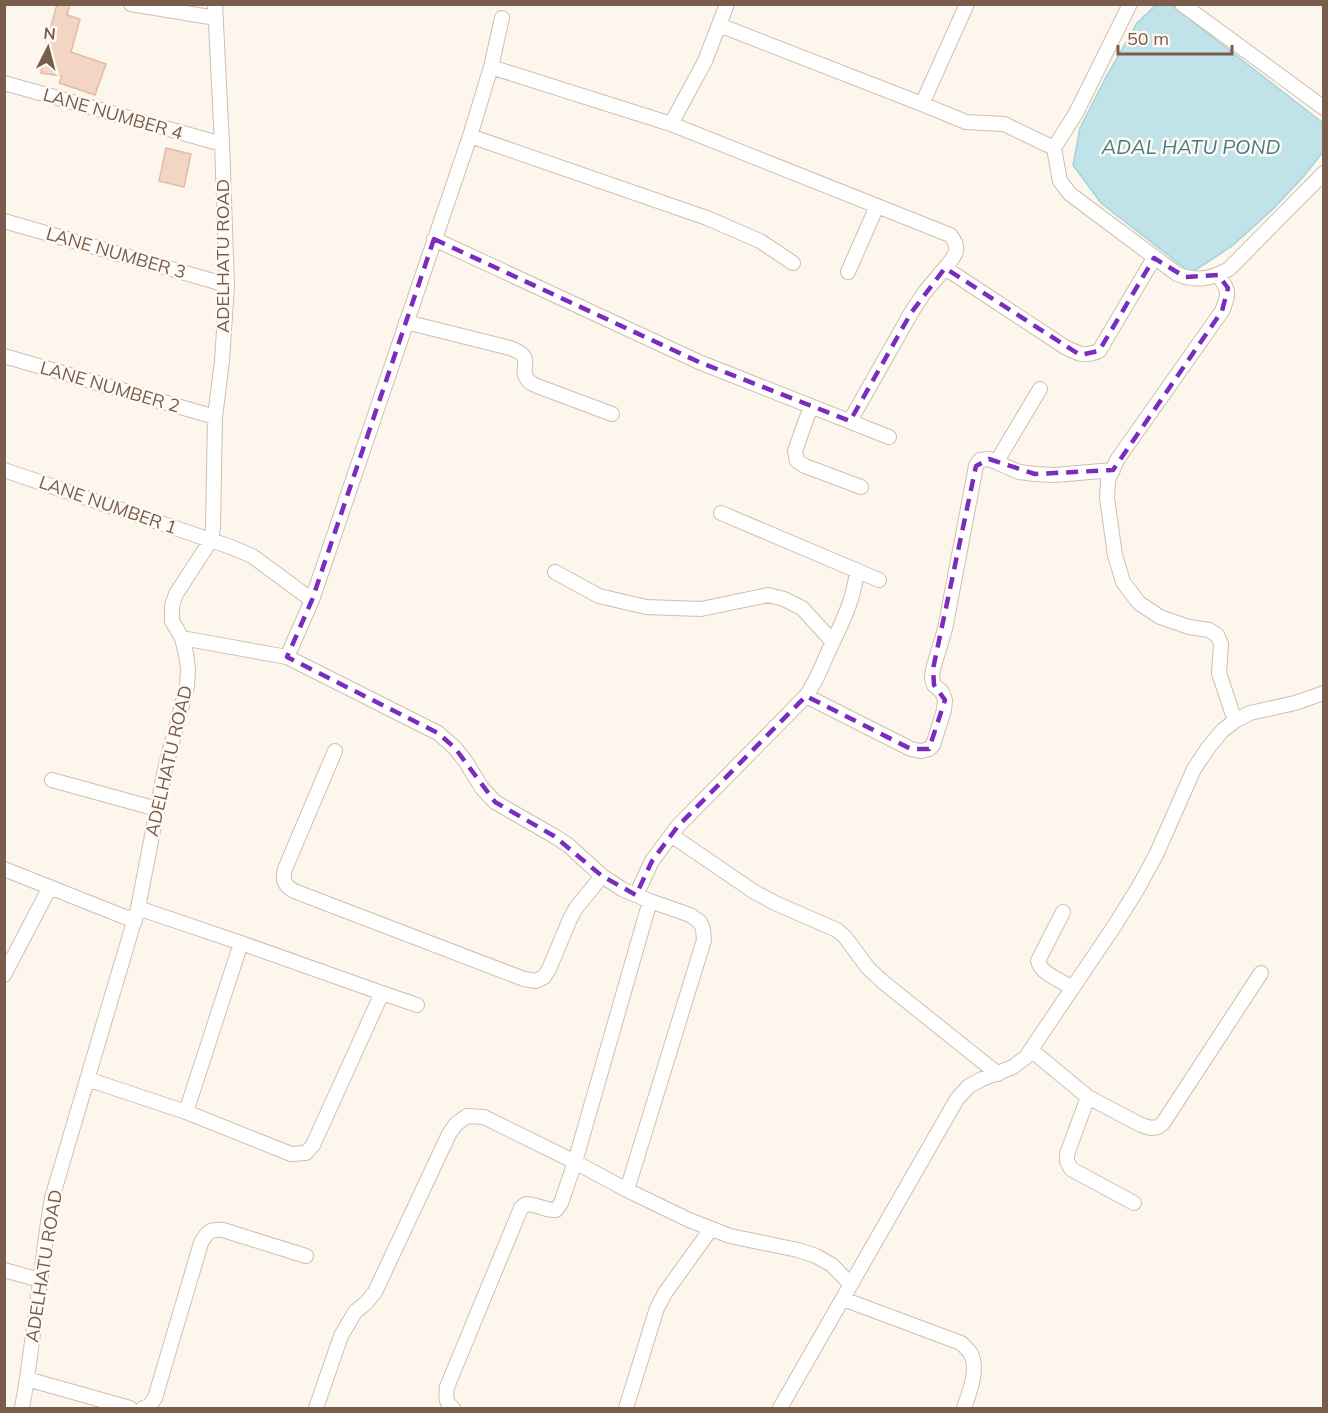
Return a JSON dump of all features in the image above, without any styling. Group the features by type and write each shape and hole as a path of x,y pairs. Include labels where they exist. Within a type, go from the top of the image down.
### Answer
{"street":[{"path":"131,4 215,11"},
{"path":"671,124 705,61 727,4"},
{"path":"922,104 967,4"},
{"path":"1130,4 1076,113 1054,148 1060,181 1070,194 1177,274 1203,279 1229,269 1323,173"},
{"path":"1182,4 1323,108"},
{"name":"ADELHATU ROAD","path":"22,1408 52,1198 137,914 165,769 187,686 186,654 182,638 172,621 172,606 177,594 211,540 213,527 215,417 222,361 227,285 215,11"},
{"path":"287,657 312,600 470,136 491,67 502,18"},
{"path":"719,25 966,122 1004,124 1054,148"},
{"path":"491,67 671,124 950,235 957,249 955,256 924,293 911,313 850,421"},
{"name":"LANE NUMBER 4","path":"4,83 222,144"},
{"path":"470,136 707,218 760,241 794,263"},
{"path":"848,272 877,206"},
{"name":"LANE NUMBER 3","path":"4,220 227,285"},
{"path":"434,239 652,342 890,437"},
{"path":"945,268 1080,355 1100,351 1154,258"},
{"path":"1218,275 1228,288 1228,298 1222,311 1117,460 1108,480 1107,498 1115,555 1123,582 1139,603 1160,617 1189,627 1209,630 1217,635 1221,644 1219,673 1235,720"},
{"path":"406,321 519,351 524,355 525,374 528,380 537,386 612,414"},
{"name":"LANE NUMBER 2","path":"4,356 215,417"},
{"path":"997,461 1040,389"},
{"path":"811,406 795,451 797,461 861,487"},
{"path":"806,696 911,749 921,751 929,749 933,745 945,700 942,692 934,685 933,669 945,629 976,466 980,460 989,459 1019,471 1035,474 1055,475 1113,470"},
{"name":"LANE NUMBER 1","path":"4,470 231,547 252,556 312,600"},
{"path":"721,513 879,580"},
{"path":"636,895 652,861 678,826 806,696 852,600 856,588 857,570"},
{"path":"555,572 599,596 646,607 701,609 768,595 784,599 802,608 833,642"},
{"path":"182,638 287,657 438,733 455,748 482,788 495,802 555,836 603,876 636,895 690,915 700,922 704,929 704,940 627,1190"},
{"path":"780,1408 957,1099 969,1086 1013,1067 1026,1057 1138,888 1194,769 1208,748 1235,720 1250,713 1296,703 1323,693"},
{"path":"335,751 285,869 283,878 286,885 294,891 524,979 536,981 544,978 549,969 576,908 603,876"},
{"path":"52,780 157,809"},
{"path":"671,835 753,891 837,930 868,968 883,982 998,1074"},
{"path":"4,869 50,887 241,943 417,1005"},
{"path":"4,975 50,887"},
{"path":"453,1408 448,1405 446,1398 447,1387 521,1208 526,1204 533,1204 556,1210 561,1203 650,901"},
{"path":"1063,912 1038,961 1039,967 1044,971 1072,988"},
{"path":"186,1112 241,943"},
{"path":"1030,1050 1088,1097 1141,1125 1151,1128 1158,1127 1163,1123 1261,973"},
{"path":"87,1079 186,1112 291,1154 306,1153 313,1145 382,993"},
{"path":"1088,1097 1067,1161 1071,1169 1134,1203"},
{"path":"316,1408 341,1336 355,1312 375,1292 448,1134 467,1116 484,1117 627,1190 711,1229 730,1236 816,1256 832,1265 851,1285"},
{"path":"143,1408 149,1406 155,1398 201,1243 206,1234 214,1229 223,1230 306,1256"},
{"path":"626,1408 657,1308 664,1293 711,1229"},
{"path":"4,1270 40,1280"},
{"path":"843,1299 961,1343 971,1353 974,1365 972,1383 964,1408"},
{"path":"27,1379 130,1408"}],"highlighted area":[{"path":"434,239 699,362 850,421 911,313 945,268 1080,355 1099,351 1154,258 1185,277 1218,275 1228,288 1222,311 1113,470 1035,474 989,459 976,466 933,669 934,685 945,700 929,749 911,749 806,696 678,826 652,861 636,895 602,876 554,836 495,802 455,748 438,733 287,657 312,600"}],"water":[{"name":"ADAL HATU POND","path":"1171,5 1323,123 1323,152 1302,178 1274,208 1232,246 1191,273 1101,203 1073,165 1080,128 1137,23 1155,6"}],"building":[{"path":"57,4 70,4 67,15 80,19 71,52 106,64 95,95 59,83 62,76 41,73"},
{"path":"166,148 191,154 184,187 159,181"}]}
